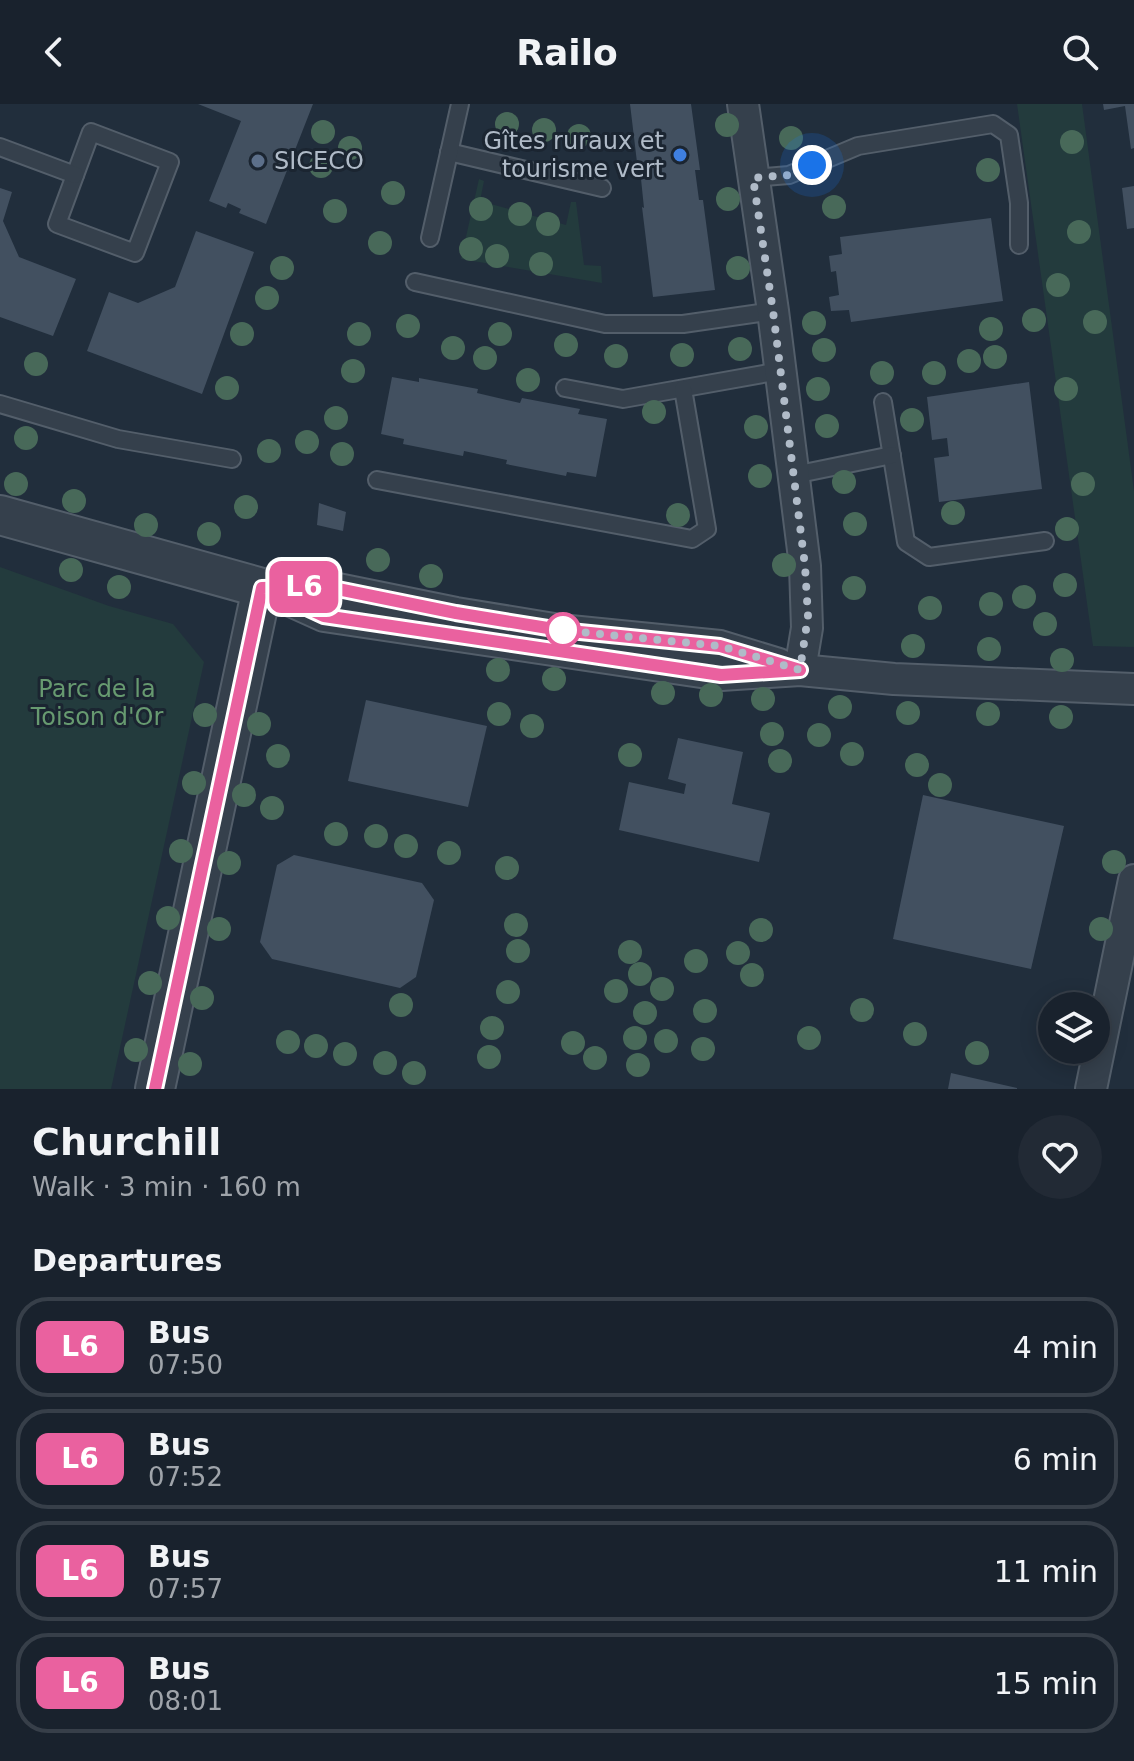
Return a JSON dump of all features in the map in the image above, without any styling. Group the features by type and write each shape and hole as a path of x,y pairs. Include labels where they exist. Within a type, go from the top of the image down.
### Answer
{"street":[{"path":"743,104 805,566 808,616 800,670"},
{"path":"0,515 262,588 323,586 560,630 720,646 800,670 894,679 1134,689"},
{"path":"155,1089 262,588"},
{"path":"1091,1089 1134,880"}],"lane":[{"path":"430,238 460,104"},
{"path":"753,178 789,175 858,146 993,124 1009,135 1019,203 1019,245"},
{"path":"91,132 170,162 135,253 57,224 75,175 91,132"},
{"path":"0,147 75,175"},
{"path":"449,152 602,188"},
{"path":"415,282 605,324 683,324 773,311"},
{"path":"565,388 623,399 780,371"},
{"path":"377,480 692,539 707,529 683,389"},
{"path":"883,402 906,542 929,557 1045,541"},
{"path":"0,404 118,439 232,459"},
{"path":"794,475 892,455"}],"green space":[{"path":"1017,104 1082,104 1134,491 1134,647 1093,646"},
{"path":"479,179 484,181 480,201 566,225 571,202 576,202 584,265 601,266 602,283 461,259"},
{"name":"Parc de la Toison d'Or","path":"0,567 109,606 173,624 204,662 111,1089 0,1089"}],"building":[{"name":"SICECO","path":"198,104 313,104 266,224 239,213 241,209 228,203 226,208 209,201 241,121"},
{"path":"630,104 691,104 700,170 695,170 699,200 703,200 715,290 653,297"},
{"path":"1103,104 1134,104 1134,148 1131,149 1125,106 1104,110"},
{"path":"1134,186 1134,228 1127,229 1122,188"},
{"path":"0,188 12,192 3,221 19,257 76,279 53,336 0,317"},
{"path":"991,218 1003,301 851,322 849,310 831,311 829,297 839,295 836,271 831,272 829,256 842,254 840,237"},
{"path":"196,231 254,252 202,394 87,351 109,292 138,303 175,287"},
{"path":"392,377 419,382 419,378 478,389 477,393 520,403 522,398 580,409 578,414 607,419 596,477 567,472 566,476 506,464 507,460 464,451 463,456 403,444 404,439 381,434"},
{"path":"1029,382 1042,489 939,502 934,458 949,456 947,438 932,440 927,397"},
{"path":"319,503 346,512 343,531 317,525"},
{"path":"366,700 487,726 468,807 348,781"},
{"path":"678,738 743,752 732,804 770,813 759,862 619,830 629,782 684,794 686,784 668,779"},
{"path":"923,795 1064,826 1031,969 893,939"},
{"path":"294,855 422,883 434,900 416,977 400,988 272,959 260,942 277,865"},
{"path":"951,1073 1017,1088 1017,1089 948,1089"}],"bus line":[{"name":"L6","path":"155,1089 262,588 323,586 560,630 720,646 800,670 721,675 324,616 283,597"}],"place":[{"name":"Gîtes ruraux et tourisme vert","path":"680,155"},
{"name":"SICECO","path":"258,161"}],"route":[{"path":"563,630 560,630 720,646 800,670 808,616 805,566 753,178 789,175 812,165"}]}
